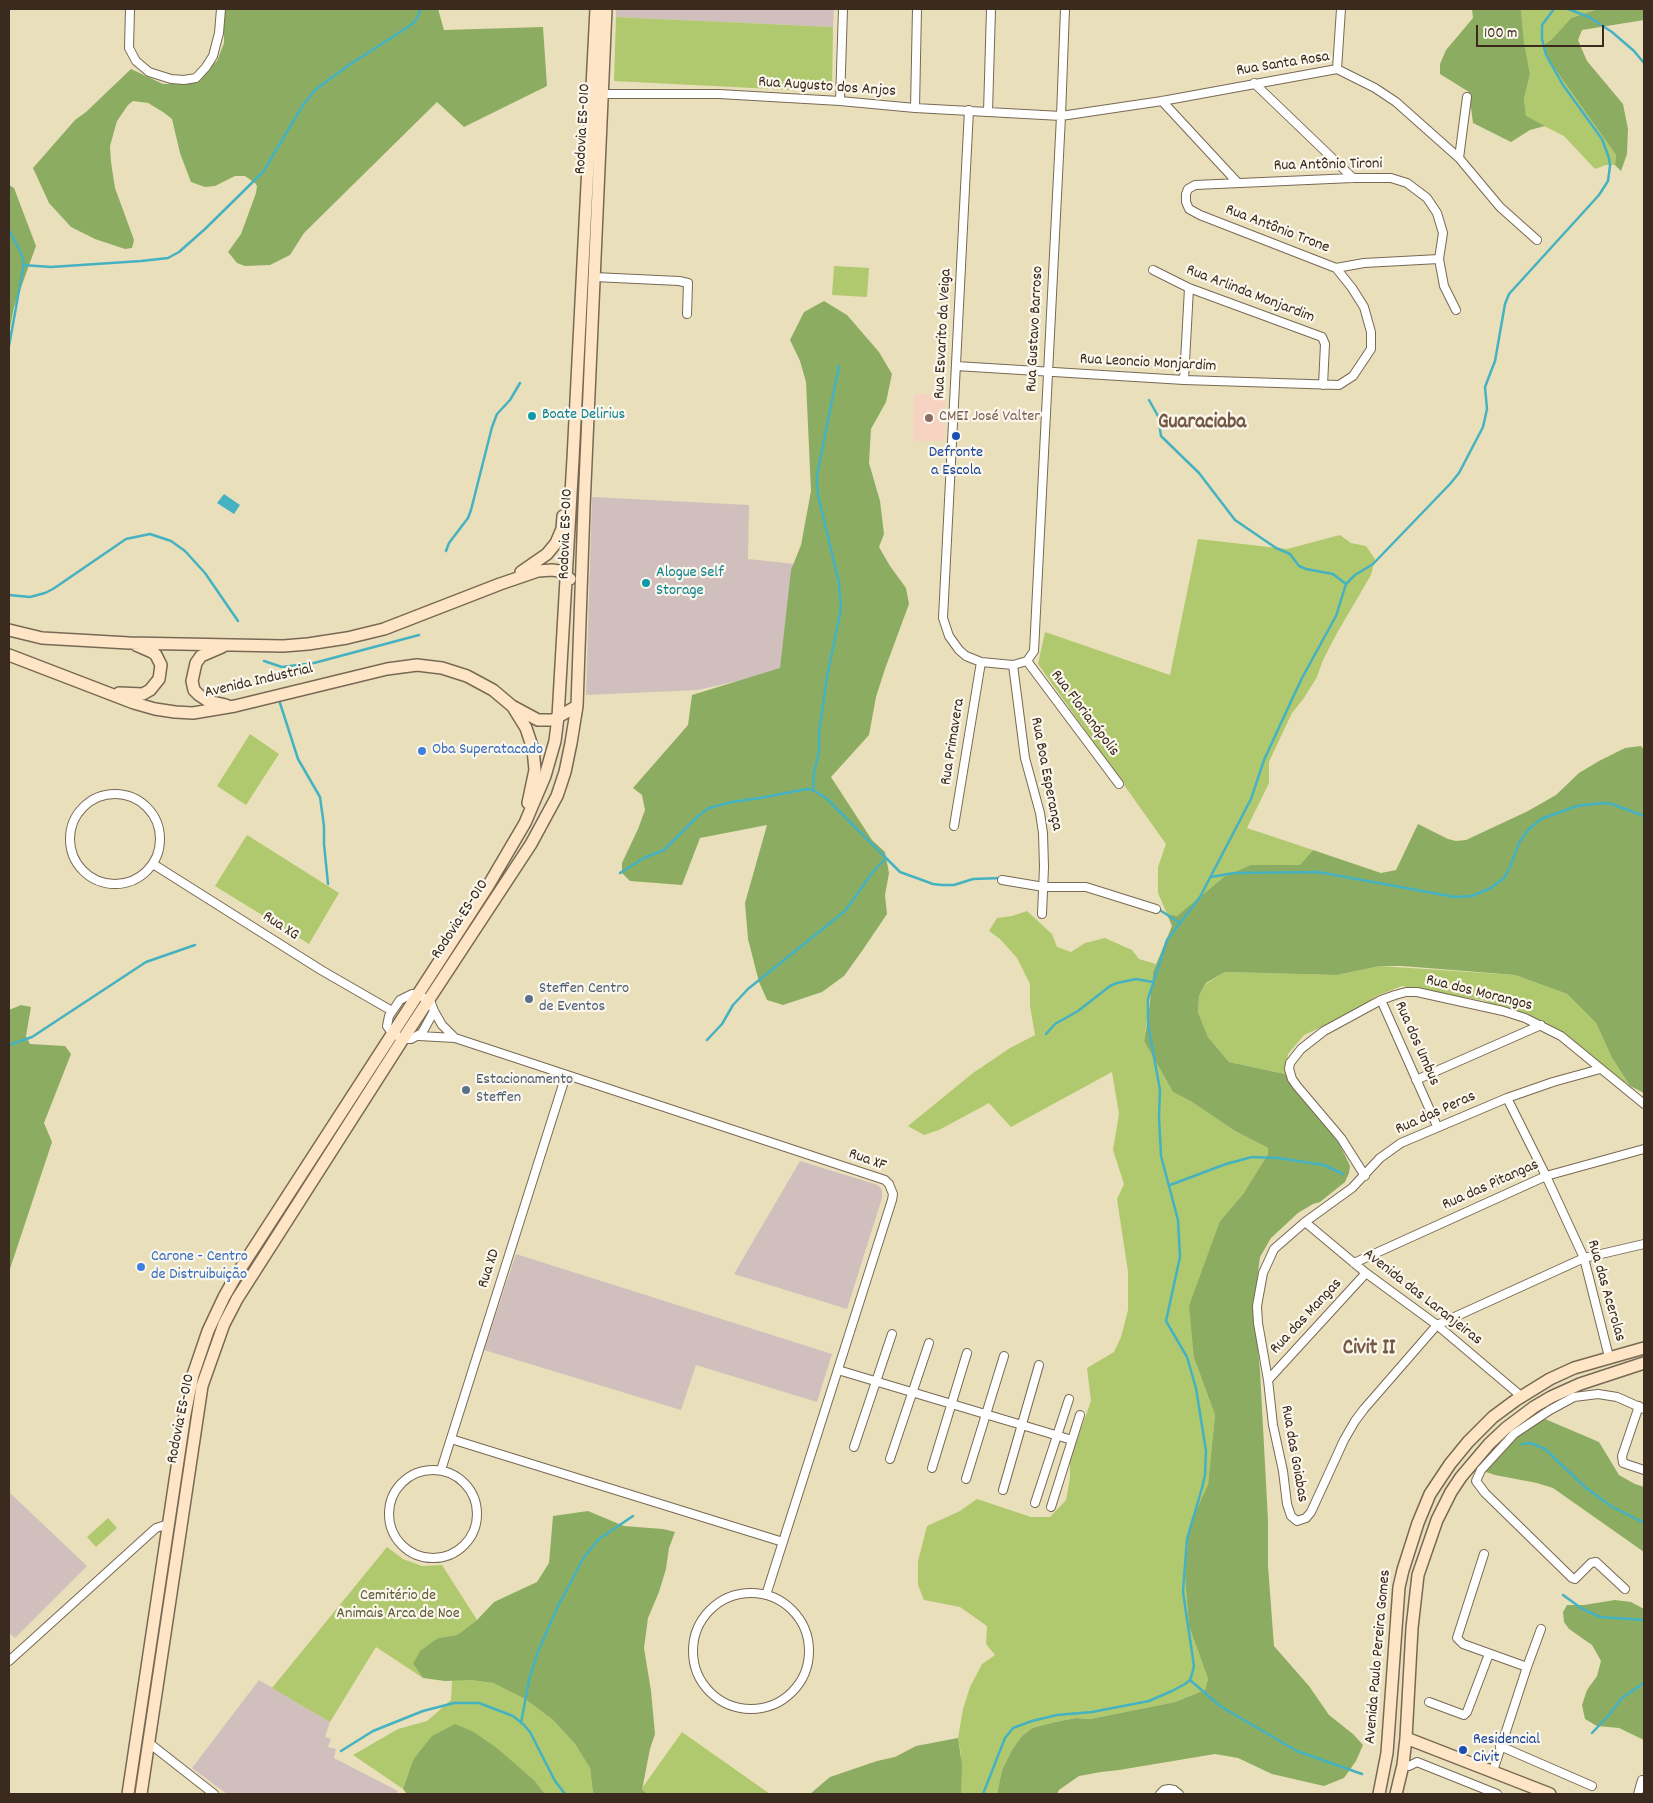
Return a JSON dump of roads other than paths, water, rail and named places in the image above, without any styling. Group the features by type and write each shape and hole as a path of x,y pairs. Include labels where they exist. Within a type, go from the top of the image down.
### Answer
{"main road":[{"name":"Rodovia ES-010","path":"128,1794 185,1414 193,1375 216,1314 237,1274 392,1033 423,997 543,824 556,796 572,743 578,706 594,276 596,9"},
{"name":"Rodovia ES-010","path":"141,1794 202,1386 221,1331 237,1299 403,1039 423,997 525,823 535,802 550,758 558,717 596,95 606,9"},
{"name":"Avenida Industrial","path":"500,584 532,566 547,554 556,543 562,529 565,476 573,460"},
{"name":"Avenida Industrial","path":"9,630 42,638 129,643 291,645 347,638 384,629 538,571 552,570 566,576"},
{"path":"566,576 575,584 581,597"},
{"path":"107,692 143,694 150,690 159,679 160,665 156,655 129,643"},
{"path":"229,644 201,656 196,663 192,681 194,690 208,701 234,706"},
{"name":"Avenida Industrial","path":"9,656 141,705 175,712 193,713 234,706 387,668 417,665 438,667 467,676 493,690 512,706 538,720 553,720 558,717"},
{"name":"Avenida Industrial","path":"488,886 489,873 509,840 529,800 535,770 533,750 526,728 512,706"},
{"path":"558,717 578,706"},
{"name":"Avenida Paulo Pereira Gomes","path":"1379,1794 1387,1753 1399,1587 1402,1570 1430,1494 1459,1452 1486,1423 1521,1396 1562,1374 1644,1348"},
{"name":"Avenida Paulo Pereira Gomes","path":"1396,1794 1403,1765 1406,1738 1412,1628 1418,1575 1439,1515 1455,1485 1498,1435 1539,1404 1580,1384 1644,1363"},
{"path":"1406,1738 1550,1794"}],"street":[{"path":"130,9 129,48 136,61 150,72 171,79 184,80 196,78 213,56 219,33 221,9"},
{"path":"840,100 843,9"},
{"path":"914,108 918,9"},
{"path":"988,112 991,9"},
{"name":"Rua Gustavo Barroso","path":"1026,661 1034,651 1065,9"},
{"path":"1337,69 1341,9"},
{"name":"Rua Santa Rosa","path":"1061,116 1162,101 1337,69 1375,88 1396,102 1460,158 1500,207 1536,240"},
{"path":"1254,83 1353,178"},
{"name":"Rua Augusto dos Anjos","path":"596,95 719,94 840,100 914,108 1061,116"},
{"path":"1460,158 1467,97"},
{"path":"1162,101 1237,182"},
{"name":"Rua Esvarito da Veiga","path":"969,110 942,618 949,636 966,656 981,662 1014,665 1026,661"},
{"name":"Rua Antônio Tironi","path":"1195,185 1353,178 1391,178 1407,183 1427,198 1437,213 1443,233 1439,259 1444,286 1456,310"},
{"name":"Rua Antônio Trone","path":"1195,185 1188,189 1186,194 1186,202 1190,209 1200,215 1336,268 1352,288 1364,307 1371,332 1371,349 1353,376 1339,385"},
{"path":"1336,268 1364,263 1439,259"},
{"name":"Rua Arlinda Monjardim","path":"1153,270 1189,288 1322,337 1325,344 1323,385"},
{"path":"594,276 688,283 687,314"},
{"path":"1184,380 1189,288"},
{"name":"Rua Leoncio Monjardim","path":"956,366 1184,380 1339,385"},
{"name":"Rua Florianópolis","path":"1026,661 1119,784"},
{"name":"Rua Primavera","path":"954,826 981,662"},
{"name":"Rua Boa Esperança","path":"1014,665 1024,758 1040,813 1043,834 1044,887 1042,914"},
{"path":"109,794 124,794 138,799 150,808 157,821 161,836 159,851 153,864 143,875 129,882 115,885 100,882 87,874 77,863 71,849 70,834 74,820 82,807 94,798 109,794"},
{"name":"Rua XG","path":"153,864 321,970 392,1011"},
{"path":"1002,880 1044,887 1086,887 1156,909"},
{"name":"Rua dos Morangos","path":"1365,1176 1341,1138 1292,1079 1289,1069 1290,1063 1301,1049 1324,1031 1381,1000 1400,994 1417,992 1503,1011 1541,1025 1567,1041 1644,1104"},
{"path":"403,1039 392,1033 387,1021 392,1011 405,996 423,997 433,1007 442,1025 455,1038"},
{"name":"Rua dos Umbus","path":"1381,1000 1437,1126"},
{"path":"419,1036 434,1011"},
{"path":"1416,1080 1541,1025"},
{"name":"Rua XF","path":"403,1039 419,1036 455,1038 884,1180 889,1184 892,1200 766,1595"},
{"name":"Rua das Peras","path":"1305,1222 1352,1188 1380,1158 1402,1143 1437,1126 1507,1098 1553,1082 1600,1069"},
{"name":"Rua XD","path":"441,1470 566,1075"},
{"name":"Rua das Acerolas","path":"1507,1098 1584,1258 1609,1358"},
{"name":"Rua das Pitangas","path":"1354,1263 1546,1176 1644,1149"},
{"name":"Avenida das Laranjeiras","path":"1305,1222 1366,1273 1437,1325 1521,1396"},
{"name":"Rua das Goiabas","path":"1305,1222 1274,1249 1263,1273 1257,1306 1273,1425 1283,1471 1287,1504 1294,1520 1302,1521 1311,1512 1344,1440 1355,1421 1437,1325"},
{"path":"1437,1325 1584,1258 1644,1244"},
{"name":"Rua das Mangas","path":"1268,1380 1366,1273"},
{"path":"854,1447 892,1334"},
{"path":"890,1459 929,1343"},
{"path":"932,1468 967,1352"},
{"path":"966,1479 1004,1356"},
{"path":"1003,1490 1039,1365"},
{"path":"838,1370 987,1413 1072,1440"},
{"path":"1625,1589 1596,1562 1591,1563 1575,1578 1572,1578 1485,1493 1476,1481 1481,1470 1514,1434 1550,1410 1574,1397 1598,1394 1617,1397 1641,1408 1623,1452 1623,1463 1644,1470"},
{"path":"1036,1503 1069,1399"},
{"path":"1051,1507 1080,1415"},
{"path":"451,1439 783,1542"},
{"path":"441,1470 460,1478 472,1493 478,1512 474,1532 463,1548 446,1557 426,1558 408,1551 394,1536 389,1517 392,1497 404,1481 421,1471 441,1470"},
{"path":"9,1661 156,1528 169,1524"},
{"path":"1484,1554 1457,1638 1463,1644 1527,1667"},
{"path":"750,1593 766,1595 781,1601 793,1611 802,1624 808,1638 809,1654 806,1670 799,1684 788,1696 774,1704 759,1709 744,1709 728,1705 715,1697 704,1685 696,1671 693,1656 694,1640 699,1625 708,1612 720,1602 735,1595 750,1593"},
{"path":"1493,1771 1541,1629"},
{"path":"1428,1702 1464,1715 1467,1712 1489,1654"},
{"path":"149,1743 214,1794"},
{"path":"1500,1746 1592,1786"},
{"path":"1403,1765 1409,1766 1417,1762 1497,1794"},
{"path":"1638,1794 1642,1780"},
{"path":"1160,1794 1164,1790 1169,1789 1179,1794"}],"water":[{"path":"224,494 240,505 234,514 217,503"}],"waterway":[{"path":"23,265 51,267 141,261 168,258 179,252 263,172 303,105 315,90 349,65 411,25 416,20 421,9"},
{"path":"983,1794 1005,1738 1013,1728 1057,1715 1092,1712 1149,1701 1185,1684 1190,1680 1192,1674 1194,1666 1183,1592 1187,1539 1205,1475 1206,1451 1196,1388 1187,1357 1166,1321 1180,1257 1178,1220 1161,1156 1160,1090 1148,1024 1148,999 1167,940 1200,897 1251,799 1264,760 1302,678 1336,616 1346,584 1355,575 1373,564 1450,484 1459,473 1483,427 1487,409 1485,387 1495,361 1505,304 1509,294 1599,195 1608,181 1609,158 1602,139 1563,85 1546,55 1542,39 1542,25 1554,9"},
{"path":"1568,9 1589,17 1612,32 1634,51 1644,63"},
{"path":"9,230 24,263 9,346"},
{"path":"813,790 827,677 841,609 839,583 817,485 817,475 839,366"},
{"path":"446,551 449,543 468,518 471,510 497,414 510,400 520,383"},
{"path":"1149,400 1158,416 1161,436 1199,473 1235,520 1276,548 1290,554 1299,566 1333,574 1346,584"},
{"path":"9,595 30,597 45,593 126,539 150,534 171,541 185,551 205,573 238,621"},
{"path":"264,661 282,667 314,663 419,635"},
{"path":"280,703 298,759 320,797 328,884"},
{"path":"620,873 644,858 664,850 698,816 709,808 732,802 807,789 813,790 826,798 900,872 933,884 942,885 954,885 973,879 1002,878"},
{"path":"1211,877 1234,873 1318,872 1455,897 1472,896 1491,888 1504,878 1519,843 1527,831 1541,819 1577,806 1602,803 1612,804 1644,816"},
{"path":"707,1040 722,1024 733,1005 748,989 845,911 872,873 886,858"},
{"path":"1158,909 1180,923"},
{"path":"9,1045 32,1037 146,962 195,945"},
{"path":"1046,1034 1055,1024 1078,1011 1110,986 1136,979 1153,982"},
{"path":"1170,1185 1226,1164 1252,1157 1278,1158 1324,1165 1343,1174"},
{"path":"1522,1444 1531,1443 1545,1449 1586,1488 1611,1506 1644,1523"},
{"path":"521,1723 529,1680 537,1654 558,1606 584,1557 599,1539 633,1516"},
{"path":"1563,1595 1581,1608 1600,1617 1644,1620"},
{"path":"1190,1680 1220,1706 1297,1751 1362,1774"},
{"path":"1592,1733 1622,1698 1644,1683"},
{"path":"341,1751 373,1731 423,1711 454,1703 479,1703 513,1716 523,1724 530,1732 555,1781 565,1794"}],"place":[{"name":"Boate Delirius","path":"532,416"},
{"name":"CMEI José Valter","path":"929,418"},
{"name":"Defronte a Escola","path":"956,436"},
{"name":"Alogue Self Storage","path":"646,583"},
{"name":"Oba Superatacado","path":"422,751"},
{"name":"Steffen Centro de Eventos","path":"529,999"},
{"name":"Estacionamento Steffen","path":"466,1090"},
{"name":"Carone - Centro de Distruibuição","path":"141,1267"},
{"name":"Residencial Civit","path":"1463,1750"}],"district":[{"name":"Guaraciaba","path":"1202,424"},
{"name":"Civit II","path":"1369,1350"}],"park label":[{"name":"Cemitério de Animais Arca de Noe","path":"398,1606"}]}
